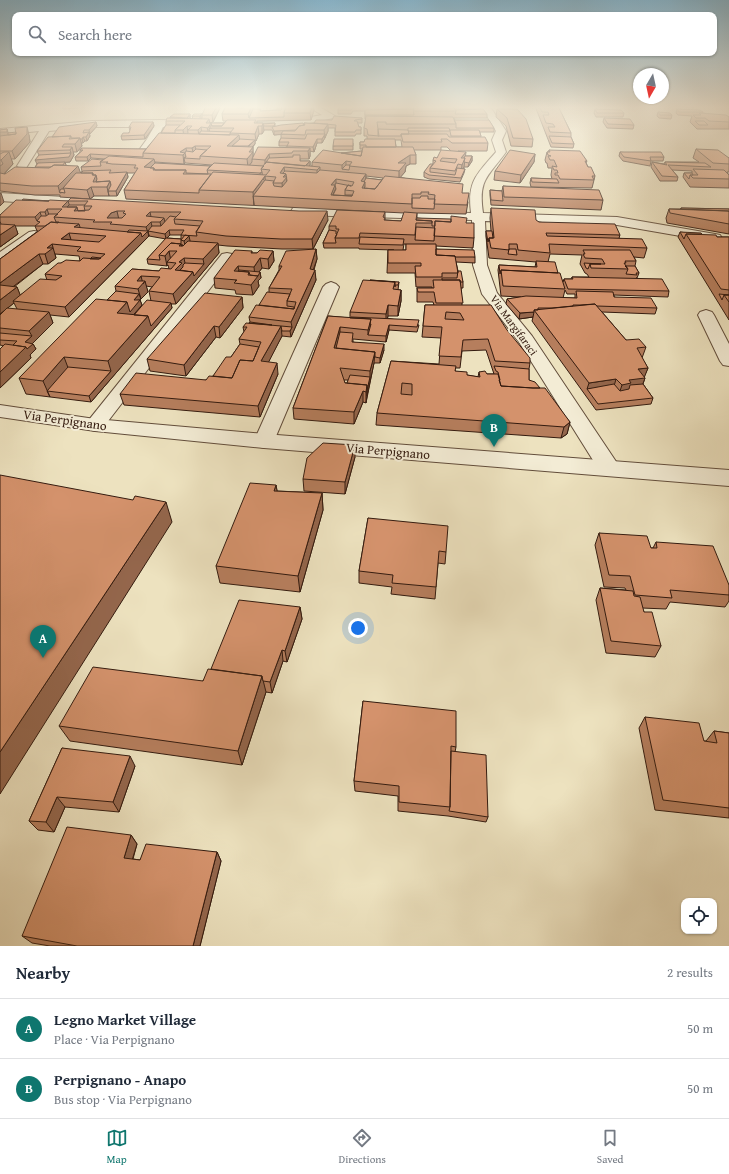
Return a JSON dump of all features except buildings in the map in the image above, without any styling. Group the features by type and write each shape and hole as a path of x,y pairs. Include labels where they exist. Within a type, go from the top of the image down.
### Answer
{"street":[{"path":"22,166 32,150"},
{"name":"Via Margifaraci","path":"500,150 501,152 470,189 475,198 480,265 490,294 526,340 609,468"},
{"path":"0,197 90,202"},
{"path":"286,210 616,221 677,230 726,240"},
{"path":"0,258 34,235"},
{"path":"95,424 227,257"},
{"path":"264,441 331,288"},
{"path":"706,315 729,360"},
{"name":"Via Perpignano","path":"0,411 95,424 264,441 729,478"}],"place":[{"name":"Perpignano - Anapo","path":"494,447"},
{"name":"Legno Market Village","path":"43,658"}]}
